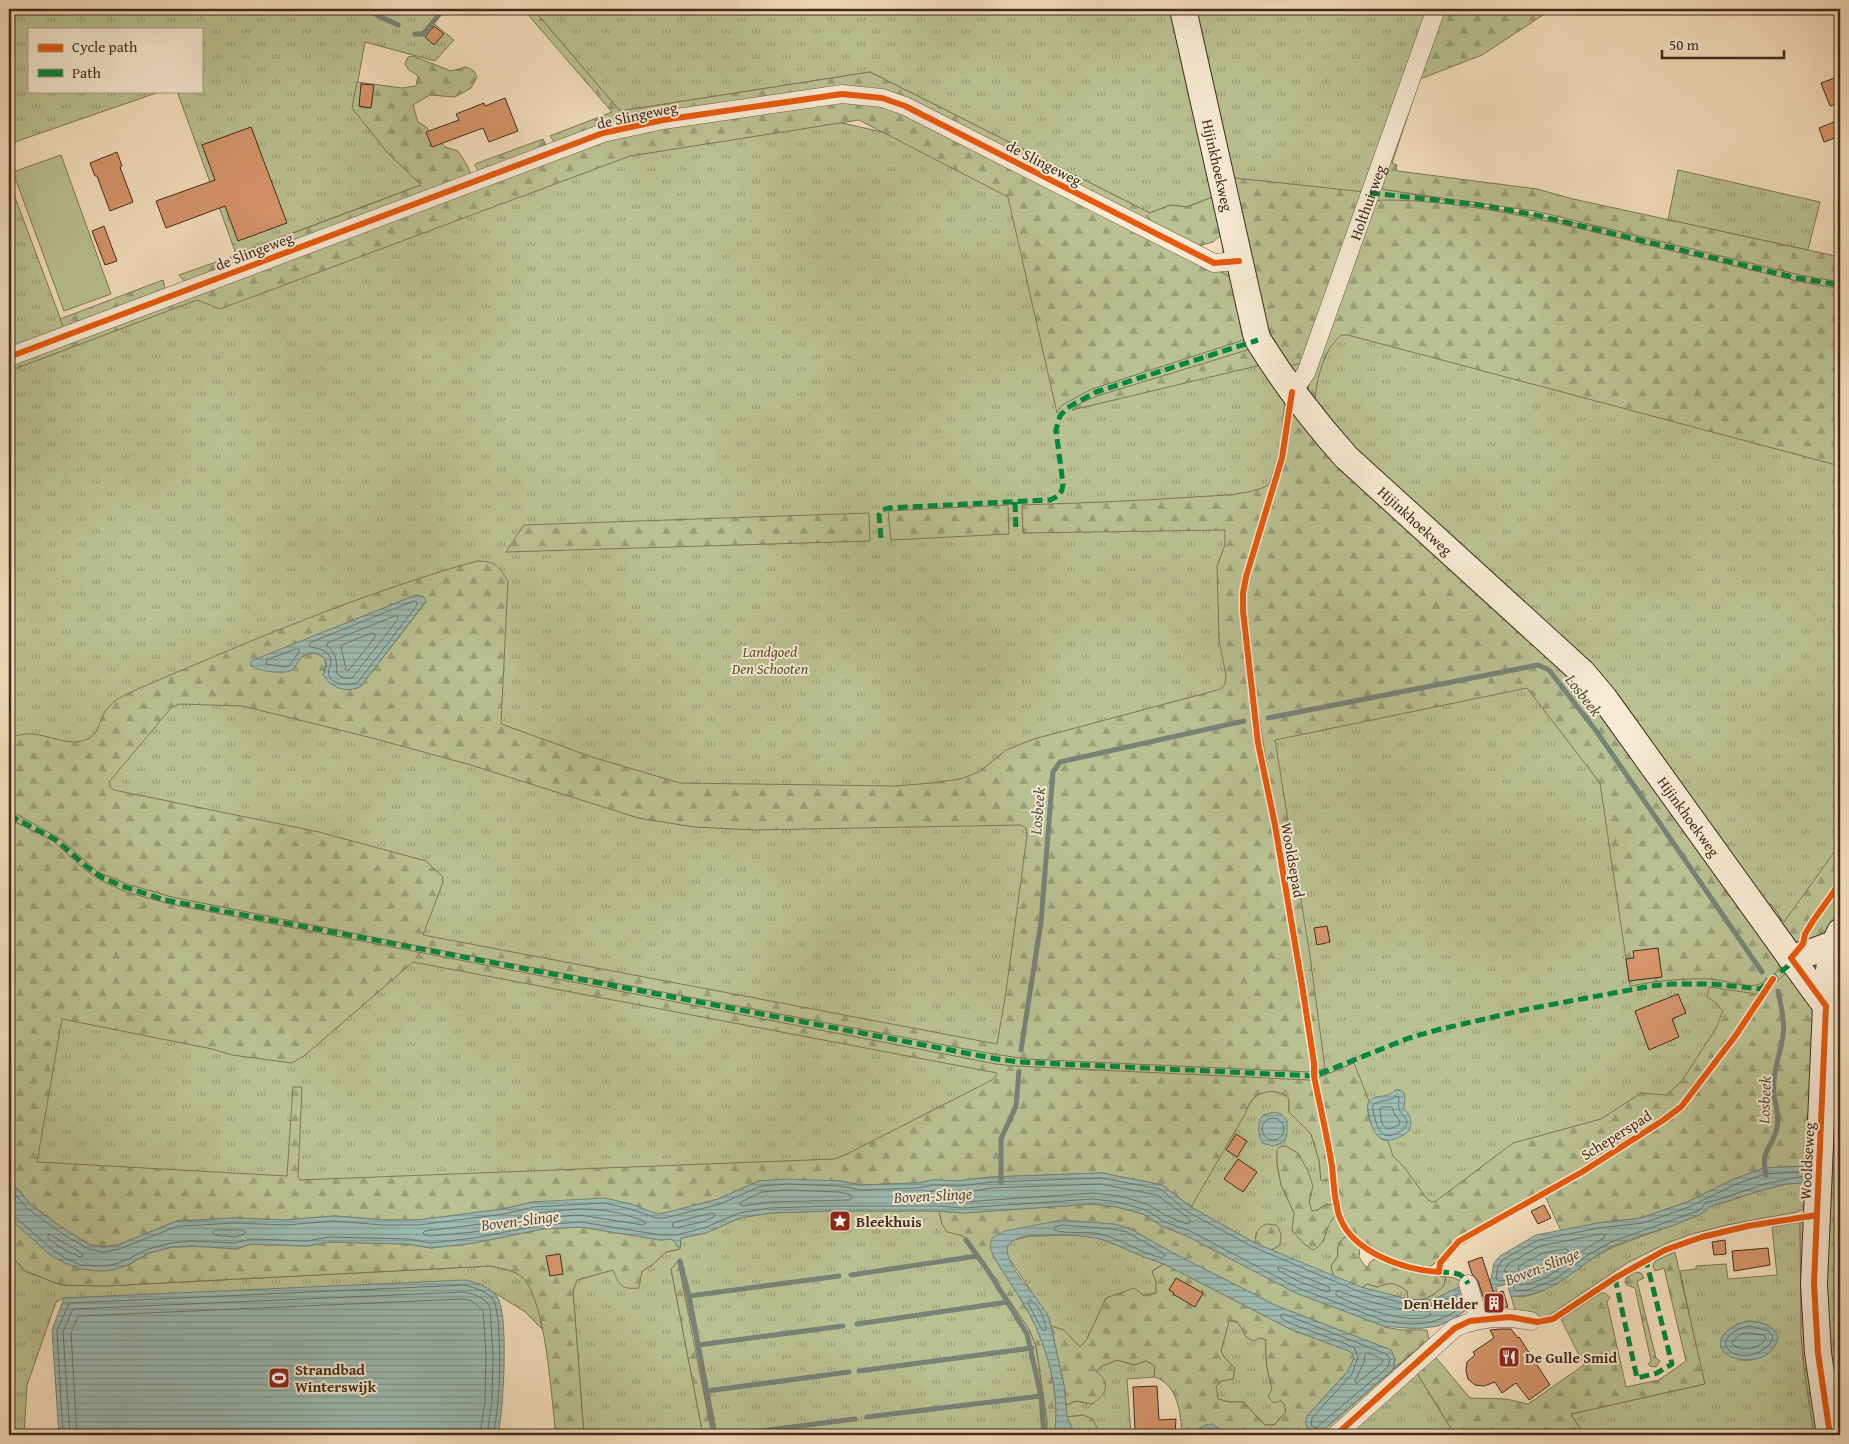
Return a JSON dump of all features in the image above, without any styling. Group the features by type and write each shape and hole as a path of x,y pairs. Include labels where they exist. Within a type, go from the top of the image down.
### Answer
{"street":[{"name":"Hijinkhoekweg","path":"1183,9 1258,340 1292,392 1317,425 1346,456 1582,672 1604,698 1826,1006"},
{"name":"Holthuisweg","path":"1292,392 1306,373 1436,9"},
{"name":"de Slingeweg","path":"9,357 603,133 663,120 842,94 882,98 905,106 1214,263 1239,261"},
{"path":"1791,958 1812,952 1837,938"},
{"name":"Wooldseweg","path":"1830,1435 1818,1354 1814,1284 1826,1006 1829,972 1837,938"},
{"path":"1468,1284 1477,1312"},
{"path":"1477,1312 1531,1321"},
{"path":"1336,1435 1455,1328 1470,1321 1477,1312"}],"green space":[{"path":"9,9 444,9 432,22 454,40 435,61 365,42 353,108 387,151 421,185 236,254 177,92 202,92 202,28 28,28 28,92 159,92 9,144"},
{"path":"523,9 533,9 620,111 870,72 1150,213 1170,205 1187,207 1218,195 1221,235 1213,242 1195,247 860,91 557,146 550,136 612,112"},
{"path":"533,9 1177,9 1218,195 1186,207 1170,205 1150,213 870,72 620,111"},
{"name":"Landgoed Den Schooten","path":"1188,9 1431,9 1367,186 1835,269 1840,267 1840,1127 1680,1114 1436,1260 1404,1274 1347,1236 1340,1242 1338,1256 1331,1266 1334,1277 1271,1250 1279,1246 1256,1233 1255,1243 1191,1207 1208,1177 667,1205 9,1174 9,367 120,317 778,108 942,146 1223,292 1223,165","holes":["1239,1083 1306,1093 1326,1181 1321,1180 1319,1160 1311,1134 1289,1112 1289,1099 1283,1094 1266,1092 1252,1100 1230,1140","1285,1146 1298,1153 1311,1195 1309,1203 1312,1211 1318,1210 1326,1204 1335,1216 1328,1223 1323,1242 1293,1230 1294,1213 1281,1185 1277,1163 1277,1150"]},
{"path":"1441,9 1550,9 1482,55 1420,79 1392,163 1397,165 1396,169 1398,171 1537,189 1573,199 1840,257 1840,282 1800,275 1535,211 1382,188 1379,184"},
{"path":"413,56 451,71 466,67 474,71 477,77 471,88 455,97 430,95 413,105 418,122 426,127 445,147 458,151 468,167 472,178 236,262 230,257 421,185 387,152 352,108 357,82 402,88 416,86 418,76 408,69 405,64 408,57"},
{"path":"842,98 903,110 1236,280 1253,337 1092,389 1062,405 1057,413 1008,197 859,120 630,156 220,309 197,300 9,371 9,361 605,137"},
{"path":"543,139 548,149 479,175 475,164"},
{"path":"61,155 111,294 64,311 13,172"},
{"path":"1678,170 1820,202 1808,250 1668,220"},
{"path":"1226,177 1365,192 1304,362 1290,366 1269,347"},
{"path":"9,181 65,331 9,352"},
{"path":"1382,200 1440,203 1498,211 1583,229 1797,281 1840,289 1840,466 1348,335 1341,335 1326,356 1319,375 1315,401 1308,392 1309,383 1374,202"},
{"path":"219,261 221,272 186,283 179,275"},
{"path":"163,280 165,289 65,331 60,319"},
{"path":"1257,347 1288,396 1279,461 1244,577 1241,592 1241,611 1256,741 1286,907 1312,1066 1311,1071 1026,1059 418,946 172,897 127,884 98,872 61,839 9,810 9,737 36,734 72,742 88,739 95,733 102,717 112,703 133,691 303,620 389,588 477,561 493,563 508,581 501,724 592,757 680,783 895,786 960,779 979,772 1006,750 1034,739 1221,689 1225,684 1226,675 1219,640 1217,566 1225,545 1225,530 1023,533 1022,505 1223,495 1260,489 1269,485 1280,451 1285,400 1261,365 1072,410 1081,403 1097,396","holes":["416,595 424,597 426,602 361,686 355,689 323,675 326,664 324,658 318,654 310,653 301,657 251,666 252,661","180,704 242,706 471,765 638,818 694,827 754,830 1021,825 1026,828 1027,835 1006,992 997,1044 423,935 443,882 442,876 426,861 319,832 114,790 110,787 109,782 172,707"]},
{"path":"1293,402 1578,676 1787,963 1772,976 1756,985 1700,979 1670,980 1630,986 1600,783 1527,688 1275,740 1309,949 1325,1068 1317,1071 1248,647 1245,611 1245,593 1248,577 1274,486 1282,468"},
{"path":"1008,505 1009,534 891,540 888,511"},
{"path":"869,513 870,541 506,552 524,525"},
{"path":"9,819 52,840 84,869 100,880 126,892 170,904 996,1064 1309,1080 1313,1082 1330,1179 1326,1181 1321,1180 1319,1160 1311,1134 1289,1112 1289,1099 1281,1093 1266,1092 1261,1093 1250,1102 1245,1114 1191,1207 1162,1185 1102,1173 991,1177 958,1181 934,1180 917,1183 861,1185 840,1181 759,1181 718,1199 657,1214 631,1204 533,1202 503,1209 418,1220 383,1220 334,1216 286,1220 233,1218 177,1221 118,1245 103,1247 91,1245 67,1231 31,1205 9,1179","holes":["413,962 997,1073 992,1080 834,1159 300,1180 298,1177 302,1087 293,1087 287,1176 37,1162 62,1019 212,1049 232,1055 292,1063 304,1056"]},
{"path":"1840,844 1840,878 1810,919 1801,943 1794,943 1764,909 1771,904 1784,922"},
{"path":"1840,887 1839,918 1833,928 1806,944 1815,921"},
{"path":"1791,969 1819,1012 1808,1166 1764,1168 1734,1179 1687,1202 1641,1218 1598,1223 1561,1231 1545,1196 1662,1124 1681,1109 1723,1056 1776,982"},
{"path":"1709,987 1760,996 1690,1093 1665,1115 1579,1170 1458,1238 1434,1264 1428,1267 1417,1267 1388,1257 1352,1233 1340,1209 1318,1078 1354,1063 1369,1101 1370,1121 1375,1131 1381,1139 1388,1141 1393,1156 1404,1167 1428,1200 1432,1202 1436,1201 1513,1143 1601,1119 1641,1093 1666,1095 1681,1082 1715,1030 1723,1011 1707,997"},
{"path":"1828,1111 1840,1115 1840,1166 1830,1166"},
{"path":"1285,1146 1298,1153 1308,1171 1313,1186 1309,1202 1312,1211 1318,1210 1326,1204 1333,1205 1335,1216 1322,1243 1313,1250 1304,1244 1292,1230 1294,1213 1281,1185 1277,1163 1277,1150"},
{"path":"1806,1180 1806,1208 1797,1212 1727,1225 1667,1243 1627,1263 1548,1316 1539,1318 1516,1314 1511,1296 1522,1297 1557,1284 1591,1259 1613,1247 1697,1216 1709,1207 1766,1189 1800,1183"},
{"path":"1829,1180 1840,1184 1840,1435 1825,1353"},
{"path":"1093,1204 1117,1207 1143,1214 1162,1226 1187,1236 1296,1293 1384,1327 1402,1330 1427,1330 1429,1339 1393,1369 1395,1359 1391,1350 1277,1306 1171,1252 1129,1228 1005,1231 993,1256 1030,1315 1047,1358 1054,1389 1056,1420 1054,1435 1047,1435 1047,1421 1036,1346 1029,1329 971,1244 963,1236 947,1232 942,1224 939,1211 963,1213"},
{"path":"939,1211 942,1224 963,1236 971,1244 1029,1329 1036,1346 1047,1422 1047,1435 712,1435 694,1335 678,1262 671,1269 703,1435 584,1435 573,1291 577,1280 613,1270 642,1271 652,1265 666,1252 680,1249 681,1238 706,1233 740,1218 771,1213"},
{"path":"9,1218 50,1254 128,1265 149,1253 172,1247 215,1246 236,1249 251,1244 307,1246 329,1242 408,1244 431,1248 474,1243 543,1229 581,1227 661,1240 672,1239 680,1249 666,1252 652,1265 642,1271 639,1288 625,1287 619,1283 613,1270 577,1280 573,1291 584,1435 556,1435 547,1353 538,1308 523,1278 512,1271 491,1266 105,1286 61,1285 25,1271 9,1253"},
{"path":"1800,1222 1802,1345 1814,1435 1584,1435 1571,1414 1704,1384 1680,1271 1696,1269 1696,1266 1726,1264 1728,1279 1777,1275 1772,1227","holes":["1748,1321 1766,1325 1778,1337 1773,1348 1764,1356 1739,1360 1723,1335 1737,1324"]},
{"path":"1800,1222 1804,1223 1824,1435 1814,1435 1804,1368 1801,1335"},
{"path":"1266,1224 1276,1225 1281,1235 1279,1246 1271,1250 1255,1243 1258,1232"},
{"path":"1030,1236 1086,1236 1111,1243 1164,1264 1152,1271 1156,1282 1156,1293 1106,1298 1087,1339 1080,1347 1064,1330 1051,1326 1049,1318 1007,1255 1007,1246 1014,1240"},
{"path":"1347,1236 1360,1247 1359,1257 1365,1266 1368,1267 1370,1262 1376,1258 1409,1271 1445,1277 1444,1286 1428,1297 1408,1299 1407,1291 1395,1284 1377,1287 1367,1284 1361,1288 1334,1277 1331,1266 1338,1256 1340,1242"},
{"path":"1675,1252 1705,1384 1571,1414 1584,1435 1455,1435 1415,1370 1433,1354 1470,1398 1506,1399 1528,1404 1584,1365 1561,1319 1601,1293 1605,1293 1610,1297 1607,1302 1626,1387 1659,1380 1686,1361 1664,1268 1655,1271 1653,1266 1655,1261"},
{"path":"9,1253 25,1271 61,1285 105,1286 491,1266 515,1272 522,1276 530,1286 536,1301 542,1329 524,1311 480,1284 64,1298 56,1302 27,1385 24,1435 9,1435"},
{"path":"678,1261 712,1435 703,1435 671,1269"},
{"path":"1164,1264 1290,1329 1352,1352 1354,1358 1348,1371 1307,1416 1310,1432 1316,1433 1314,1435 1228,1435 1212,1424 1206,1425 1187,1435 1182,1435 1177,1401 1168,1386 1162,1380 1154,1377 1155,1366 1146,1361 1134,1365 1117,1360 1102,1366 1096,1371 1101,1375 1105,1384 1104,1393 1101,1397 1092,1404 1076,1401 1066,1405 1064,1385 1051,1326 1064,1330 1080,1347 1087,1339 1106,1298 1134,1288 1144,1296 1156,1293 1156,1282 1152,1271","holes":["1229,1321 1237,1321 1246,1337 1254,1341 1260,1338 1266,1340 1267,1365 1272,1389 1268,1397 1274,1403 1281,1401 1286,1412 1274,1425 1265,1425 1243,1402 1229,1402 1218,1399 1216,1387 1221,1381 1233,1379 1235,1368 1221,1351"]},
{"path":"1635,1272 1641,1273 1644,1278 1637,1281 1656,1358 1660,1361 1656,1367 1648,1364 1651,1361 1635,1288 1625,1283 1626,1278"},
{"path":"1445,1277 1456,1278 1464,1285 1432,1300 1421,1300 1433,1295 1445,1281"},
{"path":"1388,1283 1398,1284 1407,1291 1408,1299 1361,1288 1367,1284 1377,1287"},
{"path":"1229,1321 1239,1323 1266,1340 1268,1375 1274,1392 1285,1404 1286,1412 1274,1425 1265,1425 1244,1402 1229,1402 1218,1399 1215,1387 1235,1368 1221,1351"},
{"path":"1429,1339 1432,1343 1330,1435 1314,1435 1322,1431"},
{"path":"1117,1360 1134,1365 1146,1361 1155,1366 1154,1377 1127,1379 1131,1435 1102,1435 1083,1415 1067,1417 1066,1405 1076,1401 1092,1404 1096,1371 1102,1366"},
{"path":"1415,1370 1455,1435 1343,1435"},
{"path":"1083,1415 1093,1419 1099,1433 1102,1435 1075,1435 1067,1417"}],"water":[{"path":"416,595 424,597 426,601 361,686 345,689 330,683 323,675 326,666 325,660 321,655 314,653 305,655 294,668 286,672 268,671 251,666 251,661"},
{"path":"1397,1089 1402,1091 1405,1096 1404,1109 1410,1117 1410,1128 1409,1131 1395,1139 1383,1139 1374,1131 1371,1124 1368,1104 1374,1098 1388,1095"},
{"path":"1274,1112 1281,1114 1287,1120 1287,1135 1284,1142 1273,1146 1262,1143 1259,1129 1263,1115"},
{"name":"Boven-Slinge","path":"1840,1166 1840,1184 1829,1180 1806,1180 1800,1183 1766,1189 1709,1207 1705,1212 1697,1216 1613,1246 1553,1286 1540,1292 1511,1296 1507,1284 1496,1287 1497,1292 1478,1297 1474,1286 1491,1279 1494,1263 1500,1256 1536,1235 1598,1223 1641,1218 1687,1202 1734,1179 1764,1168"},
{"name":"Boven-Slinge","path":"1102,1173 1162,1185 1191,1207 1255,1243 1361,1287 1408,1299 1432,1300 1464,1285 1471,1306 1454,1319 1438,1326 1416,1329 1384,1326 1296,1293 1187,1236 1162,1226 1143,1214 1117,1207 1093,1204 963,1213 939,1211 829,1211 771,1213 740,1218 706,1233 681,1238 680,1249 672,1239 661,1240 581,1227 543,1229 474,1243 431,1248 408,1244 329,1242 307,1246 251,1244 236,1249 191,1246 172,1247 149,1253 128,1265 113,1270 98,1271 80,1269 50,1255 9,1218 9,1179 31,1205 67,1231 91,1245 103,1247 118,1245 177,1221 233,1218 286,1220 334,1216 383,1220 418,1220 503,1209 533,1202 605,1198 631,1204 657,1214 718,1199 759,1181 787,1179 840,1181 861,1185 917,1183 934,1180 958,1181 991,1177"},
{"path":"1062,1220 1114,1224 1129,1228 1171,1252 1277,1306 1391,1350 1395,1359 1393,1369 1322,1431 1310,1432 1305,1423 1307,1416 1348,1371 1354,1358 1351,1352 1290,1329 1164,1264 1103,1240 1063,1235 1022,1237 1014,1240 1007,1246 1008,1255 1017,1274 1049,1318 1064,1385 1067,1417 1075,1435 1054,1435 1056,1405 1054,1389 1042,1343 1030,1315 993,1256 990,1246 992,1238 1005,1231"},
{"name":"Strandbad Winterswijk","path":"466,1280 489,1290 496,1295 500,1304 503,1320 504,1362 502,1406 498,1435 59,1435 52,1330 64,1298"},
{"path":"1748,1321 1762,1323 1773,1329 1778,1337 1772,1349 1763,1356 1752,1360 1730,1356 1722,1350 1720,1342 1730,1328"},
{"path":"1212,1424 1228,1435 1187,1435 1206,1425"}],"building":[{"path":"434,26 444,34 434,45 425,37"},
{"path":"1840,76 1840,103 1830,106 1821,83"},
{"path":"361,84 374,85 371,108 359,106"},
{"path":"505,98 518,131 489,142 483,128 432,147 426,132 459,120 456,114 484,103 485,106"},
{"path":"1834,122 1840,136 1824,142 1819,128"},
{"path":"251,127 287,223 238,241 225,206 166,228 156,201 215,180 202,145"},
{"path":"117,152 122,166 120,167 133,202 110,211 90,163"},
{"path":"104,226 117,261 105,265 92,231"},
{"path":"1327,926 1330,942 1317,945 1314,928"},
{"path":"1658,948 1662,977 1629,981 1626,959 1634,958 1633,951"},
{"path":"1678,994 1686,1013 1672,1019 1679,1037 1649,1050 1635,1011"},
{"path":"1236,1134 1247,1141 1237,1157 1226,1150"},
{"path":"1238,1159 1257,1172 1243,1192 1224,1179"},
{"path":"1544,1205 1551,1218 1538,1224 1531,1211"},
{"path":"1725,1240 1726,1254 1714,1255 1712,1242"},
{"path":"1768,1248 1770,1265 1734,1271 1732,1251"},
{"path":"560,1254 563,1274 550,1276 546,1256"},
{"path":"1482,1257 1494,1294 1503,1291 1508,1307 1487,1308 1478,1281 1472,1274 1468,1262"},
{"path":"1176,1278 1203,1293 1195,1307 1169,1290"},
{"path":"1511,1329 1519,1337 1550,1385 1529,1400 1516,1383 1502,1393 1495,1382 1484,1386 1475,1385 1468,1379 1466,1371 1467,1362 1475,1355 1473,1352 1494,1338 1490,1330"},
{"path":"1157,1386 1159,1420 1176,1419 1175,1435 1139,1435 1138,1431 1135,1431 1133,1387"}],"waterway":[{"path":"364,9 398,25"},
{"path":"415,34 423,34 444,9"},
{"name":"Losbeek","path":"1268,718 1538,665 1549,670 1597,732 1762,972"},
{"name":"Losbeek","path":"1021,1050 1041,922 1053,772 1060,762 1244,721"},
{"name":"Losbeek","path":"1766,1175 1764,1159 1778,1124 1774,1079 1783,1030 1778,991"},
{"name":"Losbeek","path":"1001,1183 1001,1139 1016,1106 1019,1071"},
{"path":"966,1240 987,1269 1027,1334 1041,1396 1044,1435"},
{"path":"851,1275 977,1256"},
{"path":"680,1261 689,1296 715,1435"},
{"path":"689,1296 839,1276"},
{"path":"857,1324 1008,1302"},
{"path":"698,1345 843,1326"},
{"path":"859,1371 1032,1348"},
{"path":"707,1391 849,1372"},
{"path":"867,1417 1041,1396"},
{"path":"729,1435 855,1419"}],"marked path":[{"path":"1370,193 1474,204 1536,215 1797,278 1840,285"},
{"path":"881,538 879,515 882,510 888,508 1050,500 1056,497 1060,494 1063,484 1056,430 1060,416 1067,408 1096,392 1258,340"},
{"path":"1015,502 1016,532"},
{"path":"9,815 56,840 101,877 165,900 1019,1062 1314,1076 1409,1038 1528,1009 1651,986 1672,984 1711,984 1760,989 1788,966 1791,958"},
{"path":"1615,1278 1637,1378 1657,1373 1672,1364 1646,1260"},
{"path":"1439,1272 1460,1275 1468,1284"}],"cycle path":[{"path":"9,357 603,133 663,120 842,94 882,98 905,106 1214,263 1239,261"},
{"name":"Wooldsepad","path":"1292,392 1282,458 1246,577 1243,593 1243,611 1258,743 1275,825 1302,985 1314,1063 1314,1076 1332,1166 1336,1206 1347,1230 1357,1241 1382,1257 1411,1268 1439,1272 1440,1263 1459,1241 1582,1172 1681,1107 1736,1035 1773,979"},
{"path":"1830,1435 1818,1353 1814,1284 1826,1006 1791,958 1803,944 1805,934 1840,883"},
{"path":"1336,1435 1455,1328 1470,1321 1510,1317 1537,1322 1553,1319 1615,1278 1665,1250 1702,1237 1748,1226 1817,1215"}],"place":[{"name":"Bleekhuis","path":"840,1221"},
{"name":"Den Helder","path":"1494,1303"},
{"name":"De Gulle Smid","path":"1509,1357"},
{"name":"Strandbad Winterswijk","path":"279,1378"}]}
